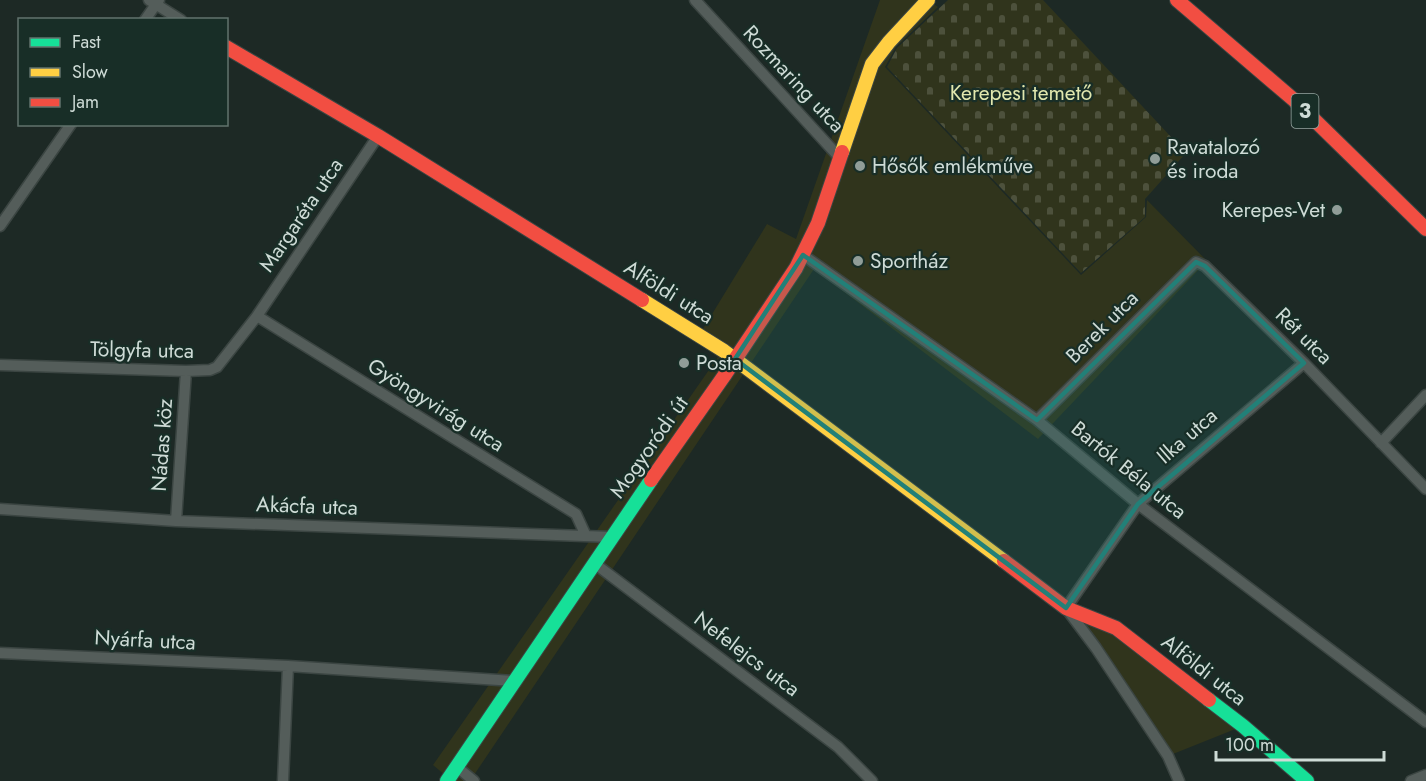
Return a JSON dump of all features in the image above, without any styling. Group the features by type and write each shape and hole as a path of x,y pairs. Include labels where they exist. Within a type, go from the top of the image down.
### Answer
{"street":[{"name":"Rozmaring utca","path":"695,0 840,158"},
{"name":"3","path":"1177,0 1294,100 1426,229"},
{"path":"146,18 154,2 178,18"},
{"name":"Mogyoródi út","path":"447,781 465,776 514,681 796,268 818,223 872,64 921,2"},
{"name":"Alföldi utca","path":"228,48 378,136 735,359 1066,608 1116,628 1242,726 1307,781"},
{"path":"0,226 70,126"},
{"name":"Margaréta utca","path":"257,316 378,136"},
{"name":"Bartók Béla utca","path":"803,255 1036,420 1138,504 1426,722"},
{"name":"Berek utca","path":"1036,420 1196,262"},
{"name":"Rét utca","path":"1196,262 1205,266 1304,363 1426,489"},
{"name":"Tölgyfa utca","path":"0,365 210,370 218,367 257,316"},
{"name":"Gyöngyvirág utca","path":"257,316 576,514 586,536"},
{"name":"Ilka utca","path":"1066,608 1138,504 1304,363"},
{"name":"Nádas köz","path":"176,521 186,371"},
{"path":"1381,443 1426,395"},
{"name":"Akácfa utca","path":"0,509 176,521 612,537"},
{"name":"Nefelejcs utca","path":"594,563 838,747 873,781"},
{"name":"Alföldi utca","path":"1066,608 1096,648 1168,756 1179,781"},
{"name":"Nyárfa utca","path":"0,653 288,666 514,681"},
{"path":"283,781 288,666"},
{"path":"1411,781 1426,775"}],"highlighted area":[{"path":"803,255 1037,420 1196,262 1205,266 1304,363 1138,504 1066,608 735,359"}],"green space":[{"path":"880,0 928,0 938,7 896,47 885,67 1081,275 1146,217 1147,200 1207,261 1038,439 814,269 470,781 452,781 433,765 718,357 695,342 767,224 796,239"},
{"name":"Kerepesi temető","path":"948,0 1043,0 1186,153 1145,199 1145,217 1081,273 887,67 897,48"},
{"path":"1066,608 1116,628 1243,726 1168,756"}],"traffic: fast":[{"path":"447,781 651,480"},
{"path":"1209,700 1307,781"}],"traffic: slow":[{"path":"842,152 872,64 928,0"},
{"path":"642,300 724,351 1004,561"}],"traffic: jam":[{"path":"1177,0 1294,100 1426,229"},
{"path":"228,48 378,136 642,300"},
{"path":"651,480 796,268 818,223 842,152"},
{"path":"1004,561 1066,608 1116,628 1209,700"}],"place":[{"name":"Ravatalozó és iroda","path":"1155,159"},
{"name":"Hősők emlékműve","path":"860,166"},
{"name":"Kerepes-Vet","path":"1337,210"},
{"name":"Sportház","path":"858,261"},
{"name":"Posta","path":"684,363"}]}
